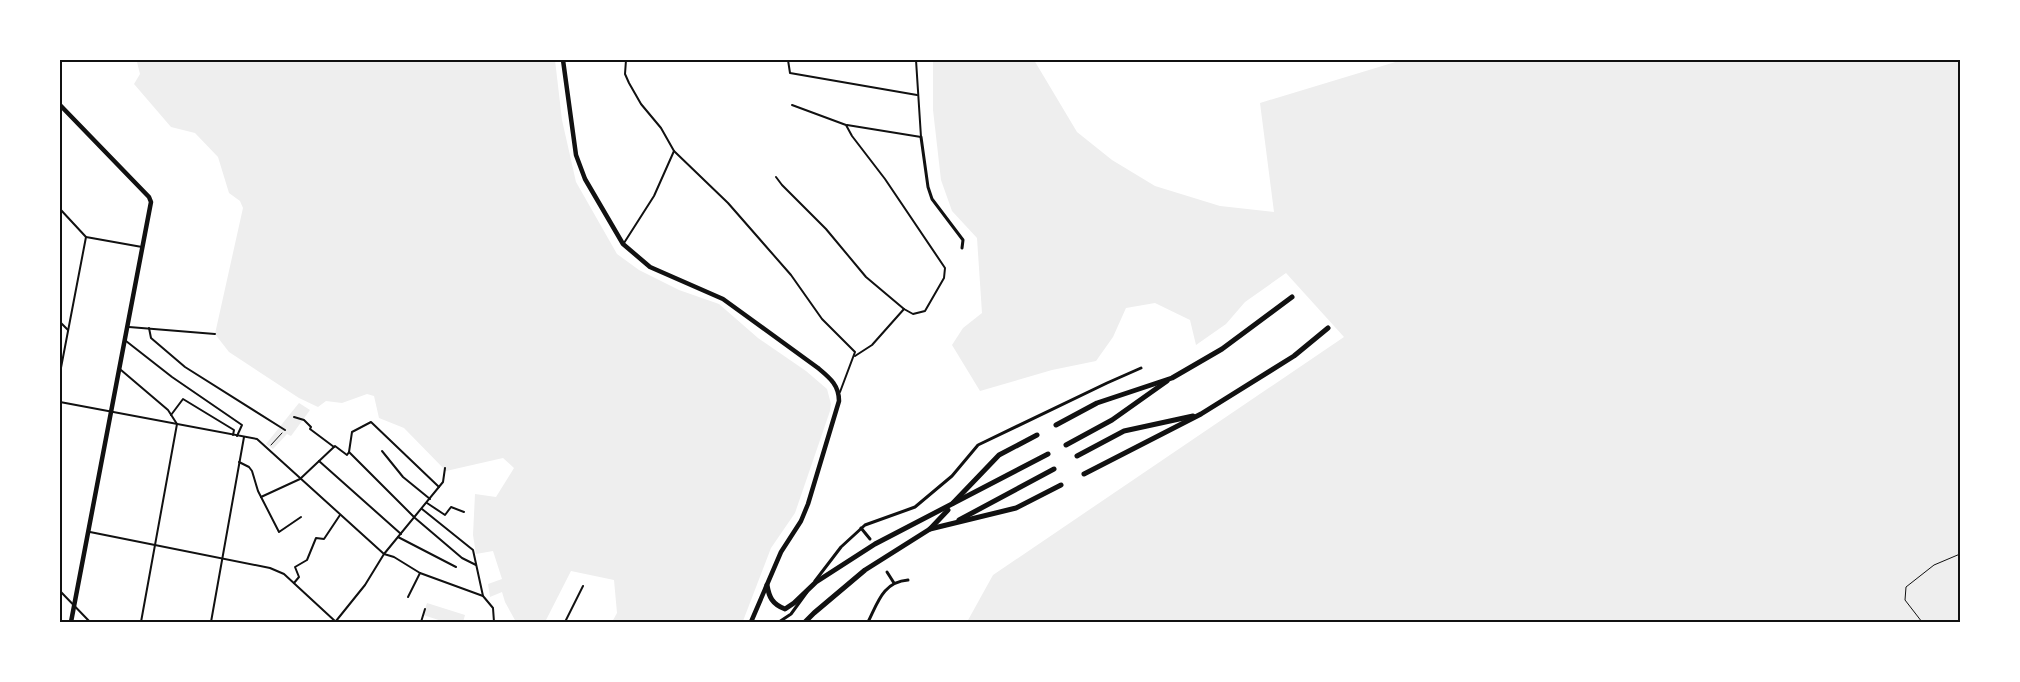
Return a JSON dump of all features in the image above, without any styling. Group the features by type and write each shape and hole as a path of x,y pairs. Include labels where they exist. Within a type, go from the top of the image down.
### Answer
{"main road":[{"path":"1066,445 1112,420 1172,378 1222,349 1292,297"},
{"path":"1084,474 1201,414 1294,356 1328,328"},
{"path":"1056,425 1097,403 1172,378"},
{"path":"1077,456 1124,431 1201,414"},
{"path":"805,622 865,570 930,529 999,455 1037,435"},
{"path":"767,585 769,597 778,606 785,609 811,586 875,544 1048,454"},
{"path":"952,524 1054,469"},
{"path":"930,529 1016,508 1062,485"}],"street":[{"path":"562,60 576,156 585,179 623,244 650,267 722,299 818,368 831,379 839,393 839,401 808,504 801,521 781,552 751,622"},
{"path":"60,105 151,202 71,622"},
{"path":"921,137 928,187 932,199 962,240 962,248"},
{"path":"779,622 791,614 841,547 864,525 915,507 952,476 978,445 1141,368"},
{"path":"861,528 870,539"},
{"path":"888,572 894,583"},
{"path":"868,622 887,587 894,583 908,580"}],"lane":[{"path":"626,60 625,74 629,83 641,104 661,128 674,151 728,203 791,274 822,319 855,352 855,356"},
{"path":"788,60 790,74 917,95"},
{"path":"792,105 846,125 921,137 916,60"},
{"path":"776,177 826,229 866,278 904,310 913,314 924,311 944,278 945,268 846,125"},
{"path":"623,244 654,196 674,151"},
{"path":"60,209 86,237 142,247"},
{"path":"60,372 86,237"},
{"path":"839,393 855,356 872,345 904,310"},
{"path":"60,322 68,330"},
{"path":"127,326 215,334"},
{"path":"148,328 151,338 185,366 285,430"},
{"path":"124,339 172,377 242,425 237,436"},
{"path":"119,368 168,410 177,424 141,622"},
{"path":"171,415 183,399 234,430 233,435"},
{"path":"60,402 257,440 384,554 394,557 420,573 483,596"},
{"path":"294,417 304,420 311,427 310,429 347,455 349,452"},
{"path":"349,452 352,432 371,422 439,487"},
{"path":"211,622 244,437"},
{"path":"261,497 300,479 334,446"},
{"path":"382,450 403,477 430,499"},
{"path":"349,452 415,518 462,558 476,565"},
{"path":"319,461 400,536 456,567"},
{"path":"239,462 249,467 252,471 261,497 279,532 301,517"},
{"path":"88,532 270,568 284,574 335,622 365,585 384,554 443,482 445,468"},
{"path":"427,503 445,515 451,507 464,512"},
{"path":"422,509 473,550 483,596 493,608 494,622"},
{"path":"294,584 299,576 295,567 307,560 316,538 324,540 340,515"},
{"path":"408,597 420,573"},
{"path":"564,622 583,586"},
{"path":"60,590 90,622"},
{"path":"421,622 425,609"}],"path":[{"path":"1922,622 1905,600 1906,587 1934,565 1960,554"}],"shaded area":[{"path":"139,60 555,60 562,120 576,182 617,254 639,270 679,290 719,304 758,338 806,371 827,389 831,404 830,411 795,513 771,548 743,621 612,622 617,613 614,580 571,571 545,622 516,622 505,602 502,592 490,597 488,584 502,579 493,551 476,554 473,535 475,494 496,497 514,468 503,458 446,471 404,428 379,418 374,396 367,394 342,403 326,401 318,407 299,398 229,352 215,334 243,208 240,201 229,193 218,157 195,133 171,127 134,84 140,74 137,62"},
{"path":"933,60 1034,60 1077,132 1112,160 1155,186 1220,206 1274,212 1260,103 1402,60 1960,60 1960,622 967,622 993,575 1344,337 1286,273 1245,302 1226,324 1196,345 1190,320 1155,303 1126,308 1113,337 1096,361 1052,370 980,391 952,345 963,328 982,313 977,238 952,211 941,180 933,110"},
{"path":"299,403 310,410 291,436 287,434 273,449 266,444"},
{"path":"427,603 465,615 463,622 445,622 423,615"}]}
